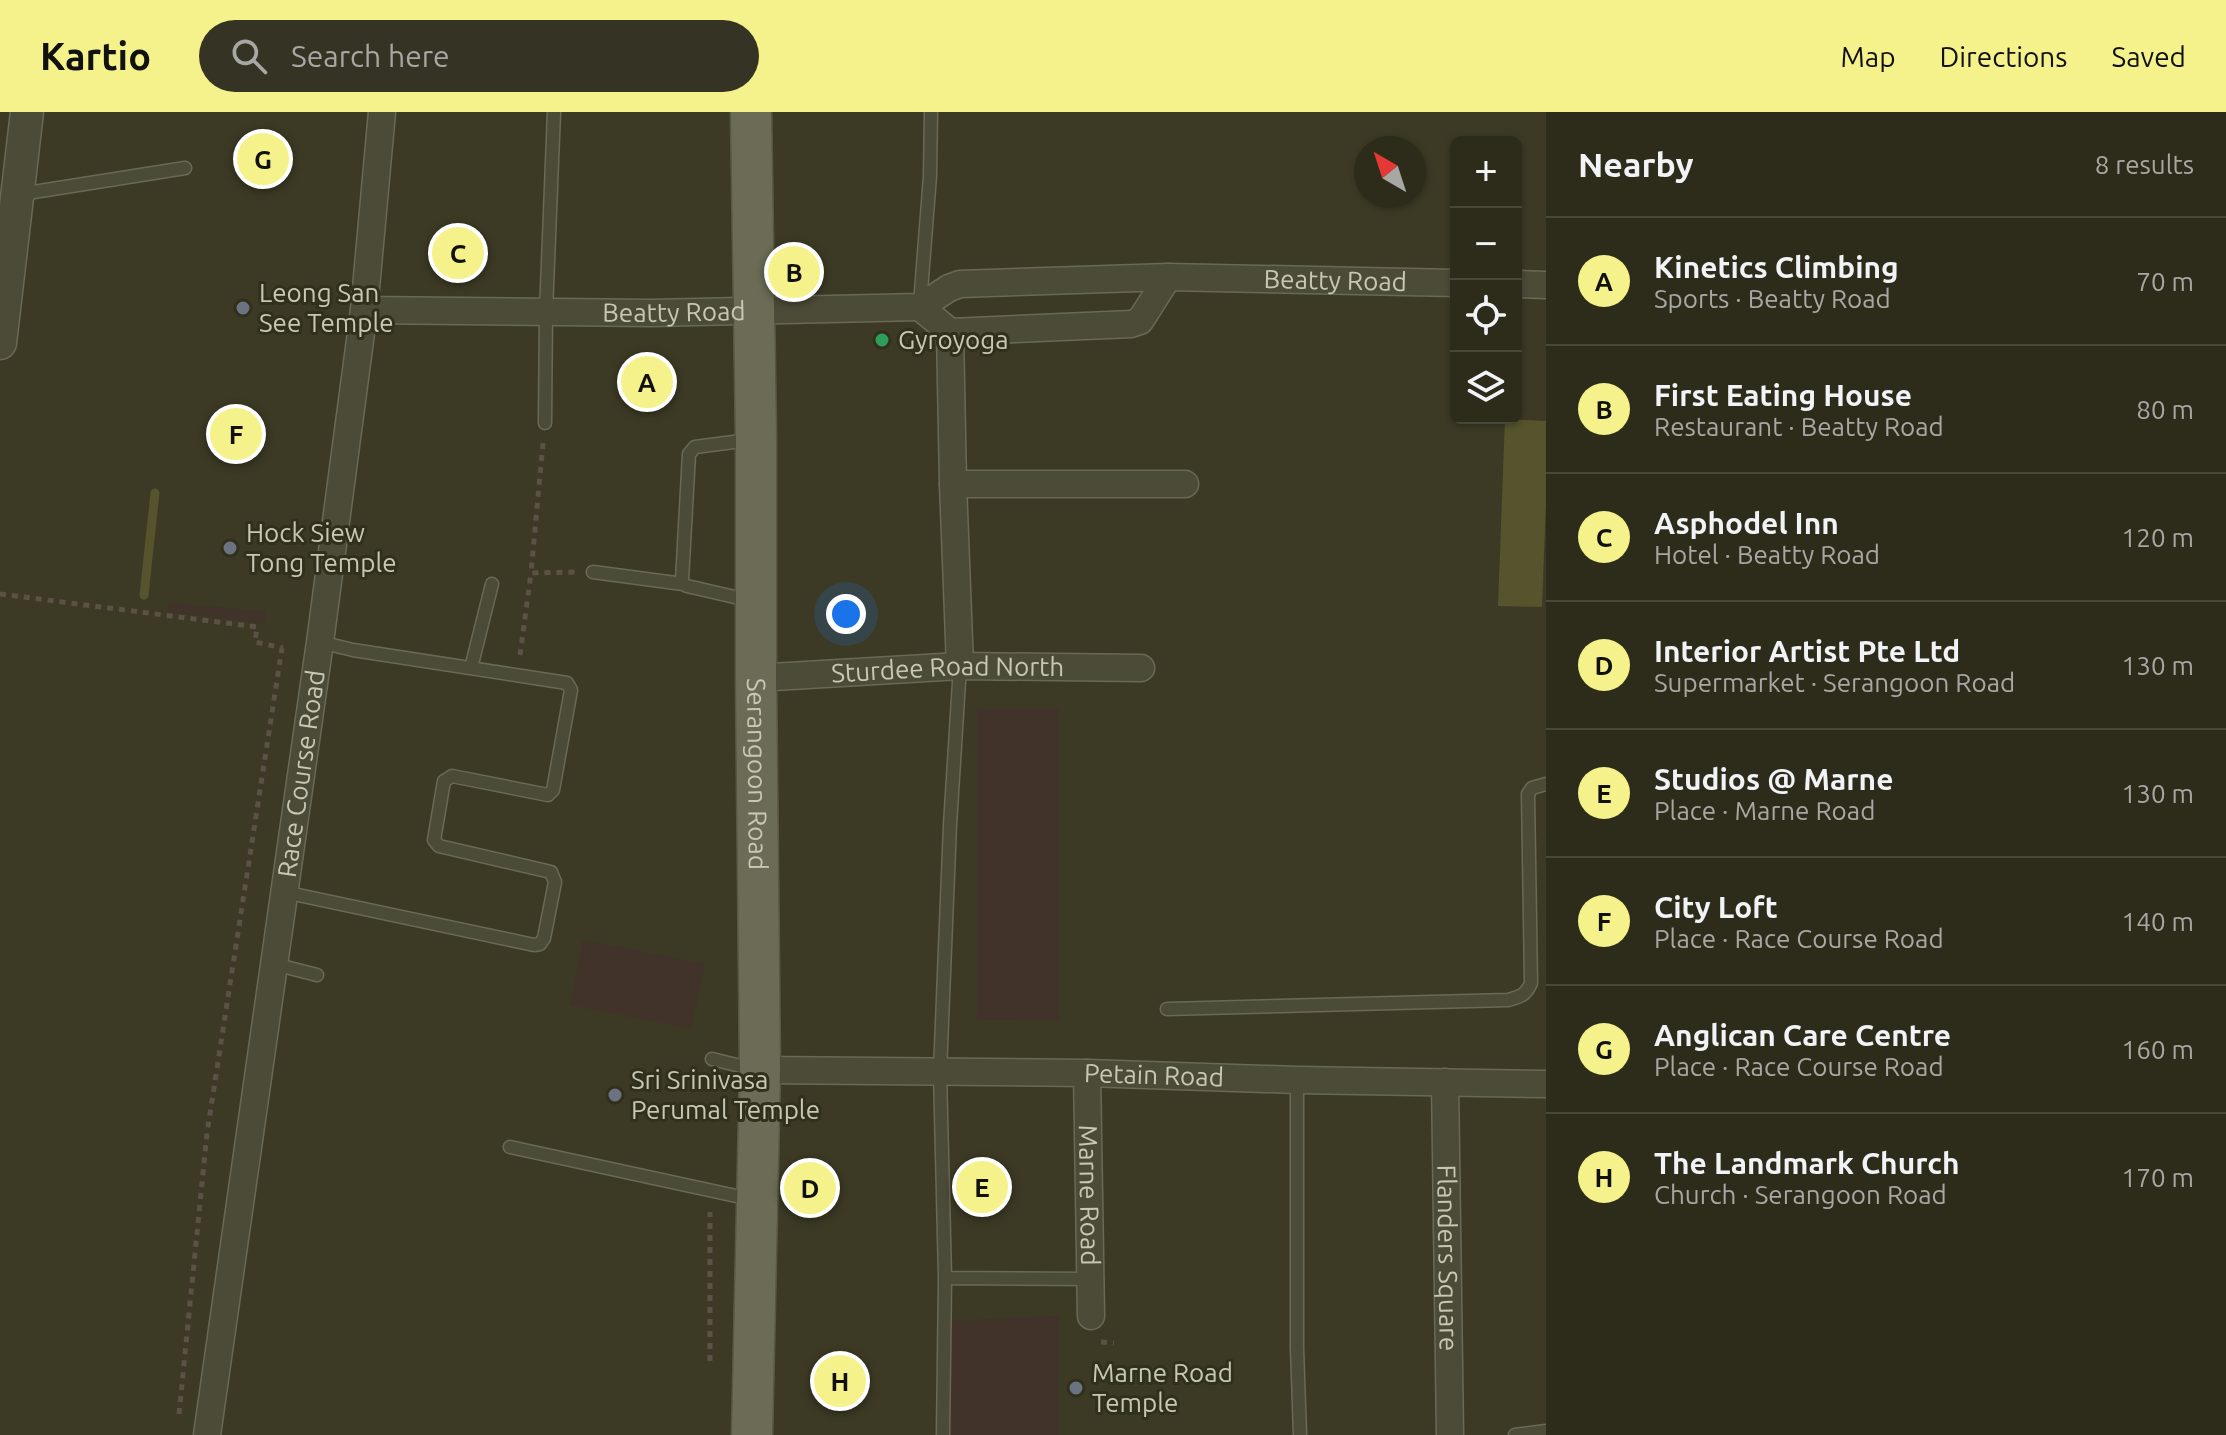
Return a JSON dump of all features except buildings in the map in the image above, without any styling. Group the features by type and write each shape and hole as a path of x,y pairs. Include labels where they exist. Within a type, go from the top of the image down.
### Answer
{"main road":[{"name":"Serangoon Road","path":"751,112 760,1070 752,1435"}],"street":[{"path":"0,343 3,291 27,112"},
{"name":"Race Course Road","path":"207,1435 364,310 382,112"},
{"path":"920,307 950,332 1131,324 1140,321 1168,277"},
{"name":"Beatty Road","path":"364,310 753,312 920,307 960,284 1168,277 1450,283"},
{"path":"1522,284 1546,285"},
{"path":"950,332 960,666"},
{"path":"953,484 1185,484"},
{"name":"Sturdee Road North","path":"756,678 960,666 1141,668"},
{"name":"Petain Road","path":"760,1070 1087,1073 1546,1084"},
{"name":"Marne Road","path":"1087,1073 1091,1316"},
{"name":"Flanders Square","path":"1445,1082 1450,1435"}],"lane":[{"path":"545,423 554,112"},
{"path":"920,307 930,176 931,112"},
{"path":"18,195 185,168"},
{"path":"683,584 691,449 756,439"},
{"path":"593,572 683,584 756,602"},
{"path":"471,668 492,584"},
{"path":"284,892 534,945 540,944 544,938 555,882 551,872 439,846 434,840 447,778 452,776 548,795 553,790 571,690 567,683 319,647"},
{"path":"943,1435 945,1278 940,1072 960,666"},
{"path":"1167,1009 1508,1000 1521,997 1531,983 1528,794 1532,788 1546,784"},
{"path":"274,964 317,975"},
{"path":"712,1059 760,1070"},
{"path":"1297,1080 1300,1435"},
{"path":"510,1147 758,1201"},
{"path":"945,1278 1091,1279"},
{"path":"1515,1435 1546,1431"}],"path":[{"path":"518,675 545,423"},
{"path":"531,573 593,572"},
{"path":"0,594 257,627 255,642 282,648 319,647"},
{"path":"178,1419 207,1133 282,648"},
{"path":"710,1191 710,1361"}],"shaded area":[{"path":"1522,420 1546,421 1542,607 1498,606 1505,424 1522,424"},
{"path":"168,603 266,611 264,624 167,612"},
{"path":"977,709 1058,709 1059,1019 977,1020"},
{"path":"583,940 705,964 691,1029 570,1005"},
{"path":"1059,1316 1058,1435 947,1435 948,1321"}],"waterway":[{"path":"144,595 155,493"}],"place":[{"name":"Anglican Care Centre","path":"263,159"},
{"name":"Asphodel Inn","path":"458,253"},
{"name":"First Eating House","path":"794,272"},
{"name":"Leong San See Temple","path":"243,308"},
{"name":"Gyroyoga","path":"882,340"},
{"name":"Kinetics Climbing","path":"647,382"},
{"name":"City Loft","path":"236,434"},
{"name":"Hock Siew Tong Temple","path":"230,548"},
{"name":"Sri Srinivasa Perumal Temple","path":"615,1095"},
{"name":"Studios @ Marne","path":"982,1187"},
{"name":"Interior Artist Pte Ltd","path":"810,1188"},
{"name":"The Landmark Church","path":"840,1381"},
{"name":"Marne Road Temple","path":"1076,1388"}]}
